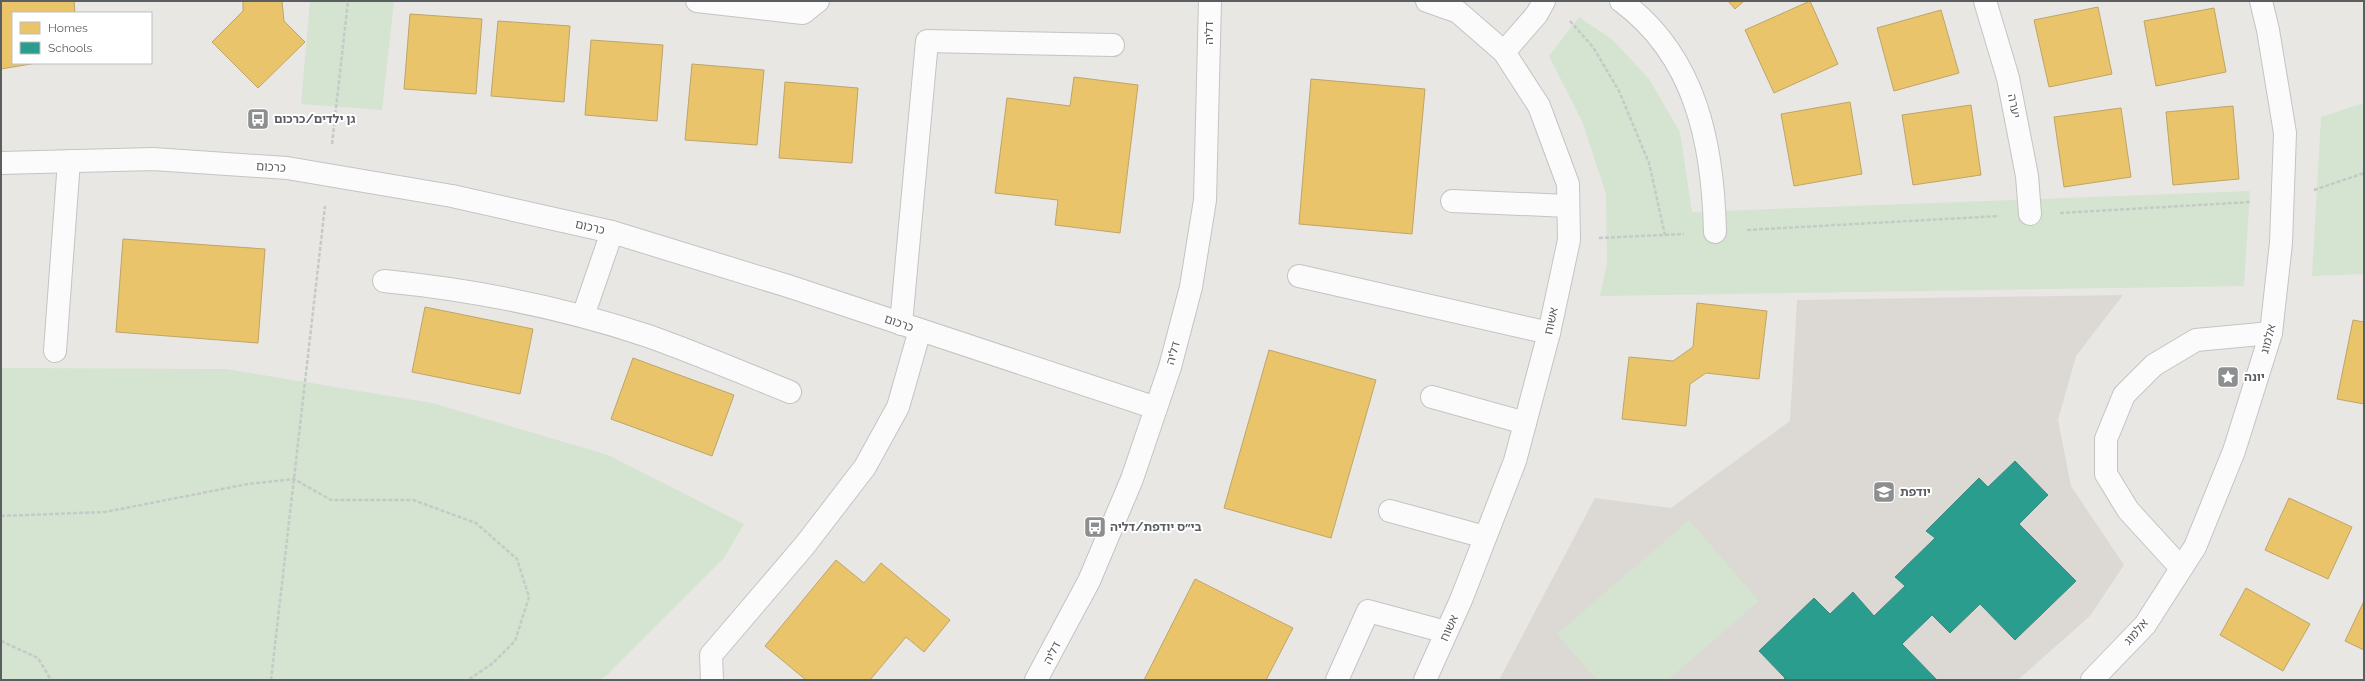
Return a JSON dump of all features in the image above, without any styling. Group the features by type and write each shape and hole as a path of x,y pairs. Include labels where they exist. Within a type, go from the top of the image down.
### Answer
{"street":[{"path":"697,1 803,13 818,1"},
{"name":"דליה","path":"1036,680 1089,581 1132,479 1170,367 1191,287 1205,200 1210,1"},
{"name":"אשוח","path":"1425,680 1515,461 1549,333 1569,240 1568,184 1539,106 1504,52 1458,12 1426,1"},
{"path":"1504,52 1537,14 1544,1"},
{"path":"1620,1 1642,16 1680,66 1703,122 1714,196 1715,232"},
{"name":"יערה","path":"1985,1 2008,78 2027,176 2030,214"},
{"name":"אלמוג","path":"2092,680 2144,625 2195,548 2234,451 2271,333 2281,243 2285,133 2268,30 2261,1"},
{"path":"712,680 711,656 805,545 864,467 898,407 910,327 927,41 1113,45"},
{"name":"כרכום","path":"1,163 153,159 287,168 452,196 612,232 910,327 1156,408"},
{"path":"56,351 69,161"},
{"path":"1452,201 1568,206"},
{"path":"583,316 612,232"},
{"path":"1299,276 1549,333"},
{"path":"384,281 450,287 514,299 583,316 648,336 790,392"},
{"path":"2182,568 2128,510 2106,474 2106,439 2124,395 2154,365 2196,340 2271,333"},
{"path":"1432,397 1525,423"},
{"path":"1390,511 1485,537"},
{"path":"1337,680 1368,611 1446,632"}],"path":[{"path":"271,680 348,1"},
{"path":"1568,18 1592,47 1619,91 1649,163 1665,235"},
{"path":"1569,240 2283,200 2364,173"},
{"path":"1,516 105,512 248,484 294,479 331,500 413,500 476,523 517,559 529,597 516,641 493,663 468,680"},
{"path":"1,641 38,658 51,680"}],"shaded area":[{"name":"יודפת","path":"2123,295 2076,356 2058,420 2071,486 2124,565 2090,616 2018,680 1499,680 1595,498 1671,508 1790,421 1797,300"}],"green space":[{"path":"310,1 394,1 382,110 301,104"},
{"path":"1579,17 1613,40 1649,79 1680,132 1692,212 2250,191 2244,286 1600,296 1607,263 1606,194 1582,121 1549,56"},
{"path":"2364,103 2364,274 2312,276 2321,117"},
{"path":"1,368 227,369 432,403 608,455 744,524 724,558 606,676 599,680 1,680"},
{"path":"1689,520 1759,601 1668,680 1597,680 1557,634"}],"building: Homes":[{"path":"1,1 74,1 75,12 12,12 12,64 31,64 1,69"},
{"path":"243,1 282,1 284,21 305,42 258,88 212,42 243,11"},
{"path":"1728,1 1744,1 1735,9"},
{"path":"1810,1 1838,64 1774,93 1745,30"},
{"path":"2098,7 2112,74 2049,87 2034,20"},
{"path":"2214,8 2226,72 2156,86 2144,21"},
{"path":"1941,10 1959,73 1894,91 1877,28"},
{"path":"410,14 482,19 476,94 404,89"},
{"path":"498,21 570,26 564,102 491,96"},
{"path":"591,40 663,45 657,121 585,115"},
{"path":"692,64 764,70 757,145 685,140"},
{"path":"1074,77 1138,85 1120,233 1055,225 1058,200 995,193 1007,98 1070,106"},
{"path":"1311,79 1425,89 1412,234 1299,224"},
{"path":"785,82 858,88 852,163 779,158"},
{"path":"1850,102 1862,174 1794,186 1781,114"},
{"path":"1971,105 1981,175 1913,185 1902,115"},
{"path":"2233,106 2239,179 2173,185 2166,112"},
{"path":"2121,108 2131,177 2064,187 2054,117"},
{"path":"123,239 265,249 258,343 116,332"},
{"path":"1697,303 1767,311 1759,379 1706,373 1690,384 1686,426 1622,419 1629,357 1673,361 1693,347"},
{"path":"425,307 533,329 520,394 412,372"},
{"path":"2353,320 2364,322 2364,404 2337,399"},
{"path":"1269,350 1376,380 1331,538 1224,508"},
{"path":"633,358 734,395 712,456 611,419"},
{"path":"2289,498 2352,527 2328,579 2265,550"},
{"path":"836,560 864,583 881,563 950,620 924,652 906,637 870,680 806,680 765,646"},
{"path":"1195,579 1293,628 1266,680 1144,680"},
{"path":"2246,588 2310,624 2283,671 2220,635"},
{"path":"2364,601 2364,650 2345,641"}],"building: Schools":[{"path":"2015,461 2048,495 2019,524 2076,581 2015,640 1980,604 1950,633 1932,615 1902,644 1937,680 1783,680 1785,678 1759,651 1814,598 1830,614 1853,592 1874,616 1905,586 1895,577 1935,538 1926,531 1979,478 1988,487"}],"place":[{"name":"גן ילדים/כרכום","path":"258,119"},
{"name":"יונה","path":"2228,377"},
{"name":"יודפת","path":"1884,492"},
{"name":"בי״ס יודפת/דליה","path":"1095,527"}]}
